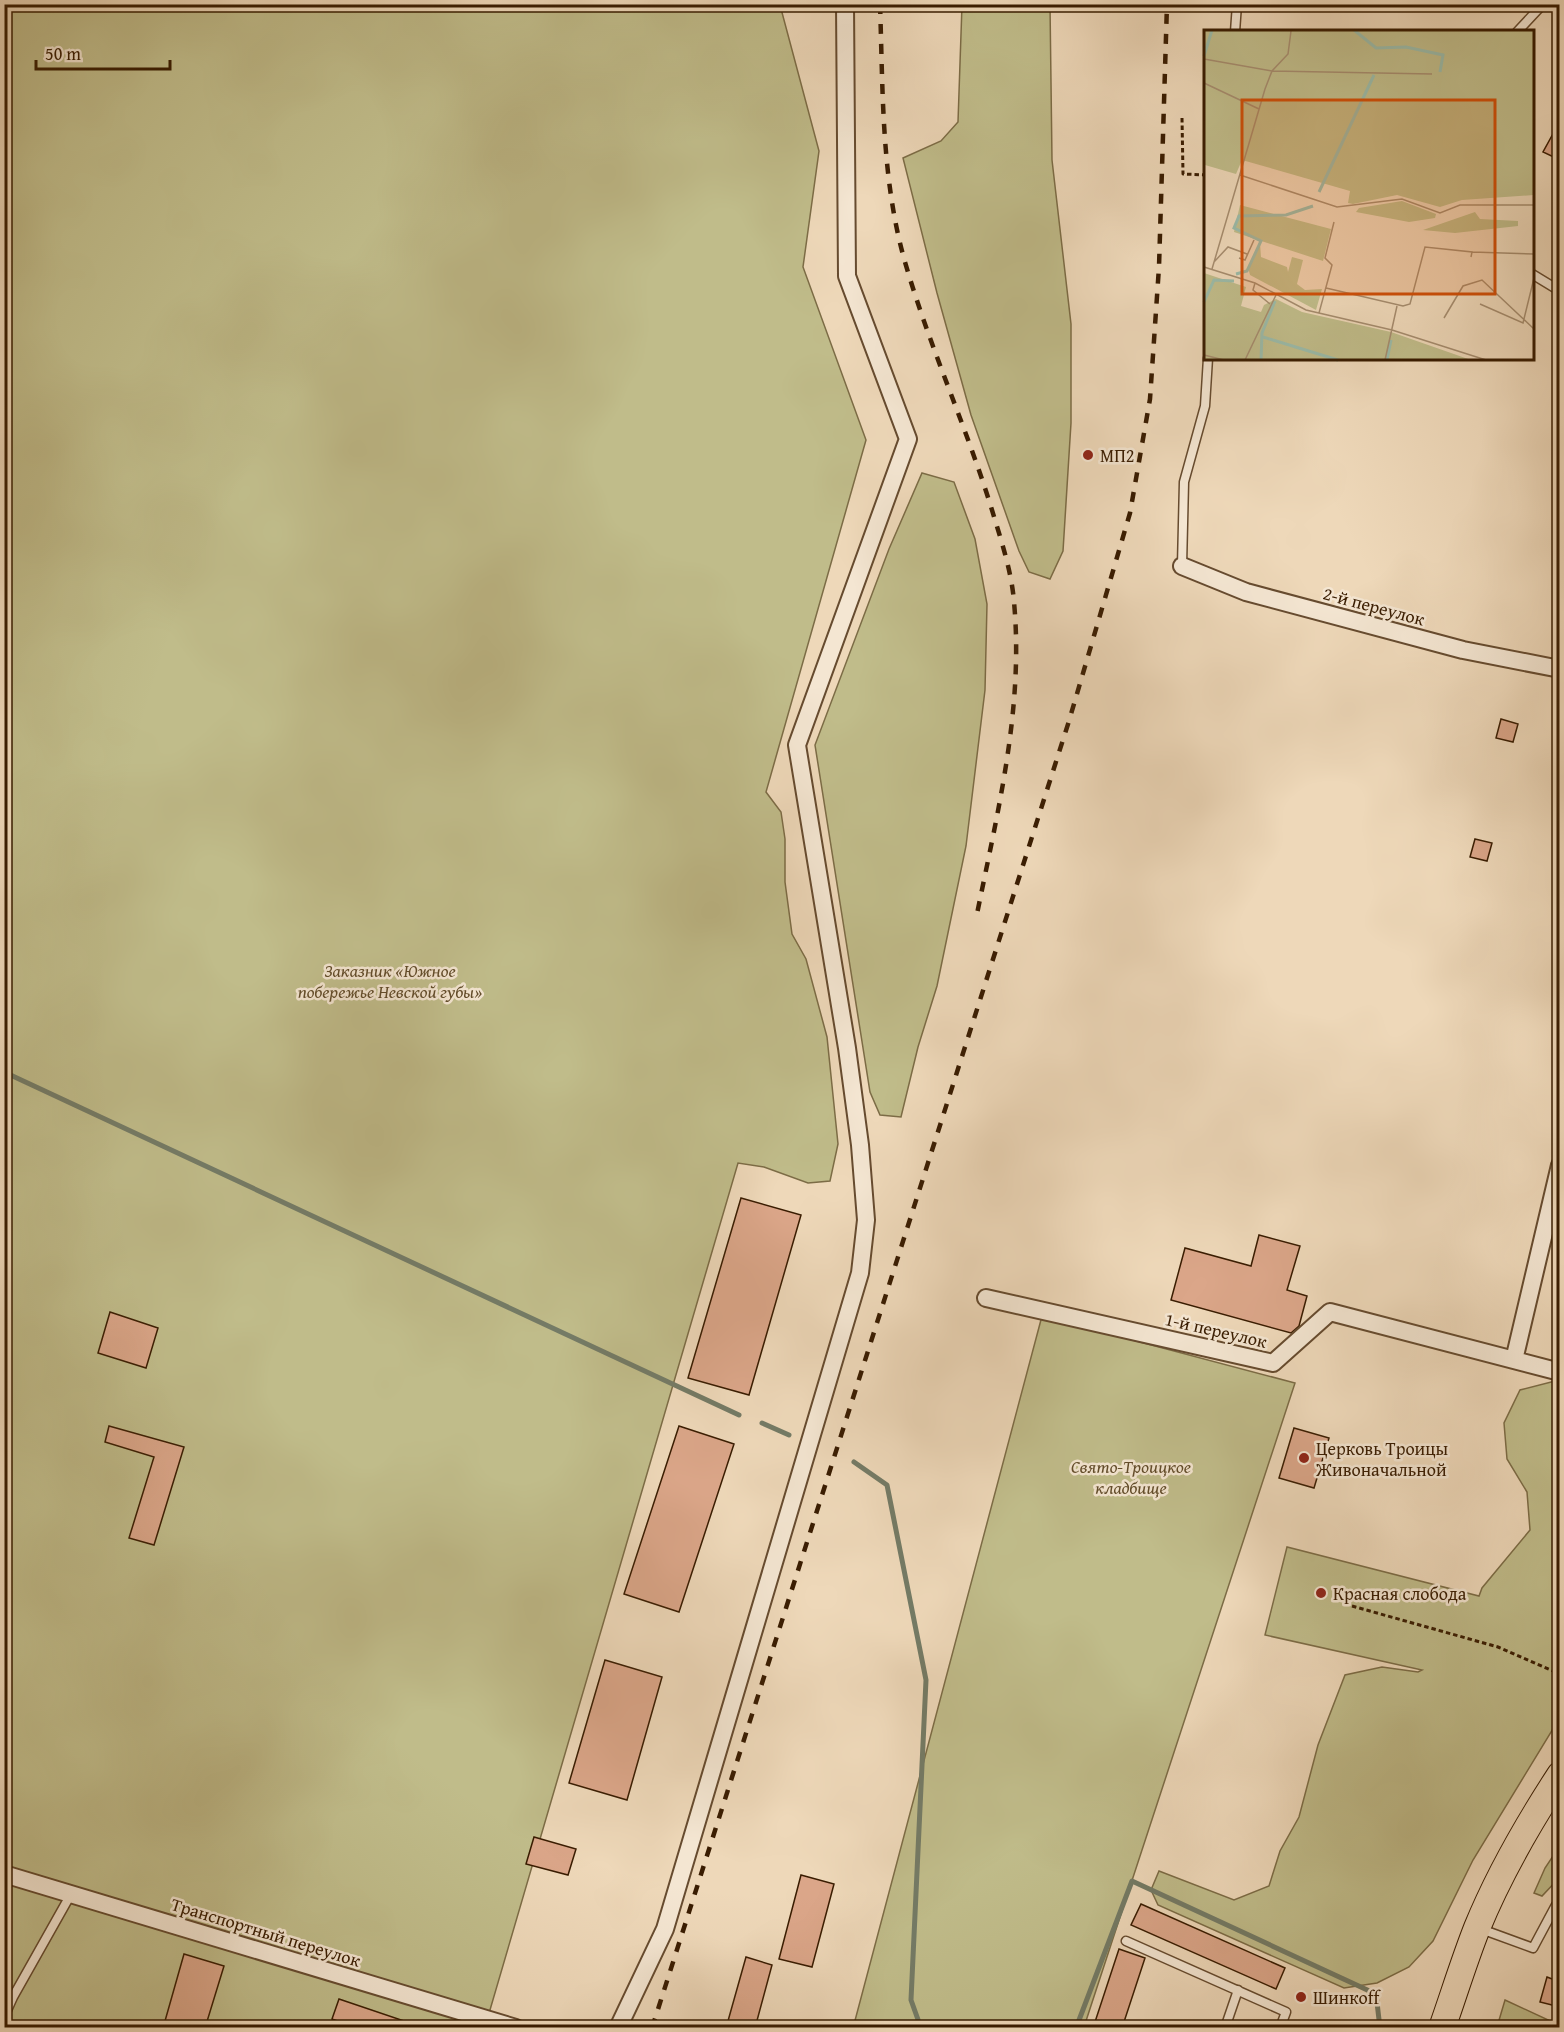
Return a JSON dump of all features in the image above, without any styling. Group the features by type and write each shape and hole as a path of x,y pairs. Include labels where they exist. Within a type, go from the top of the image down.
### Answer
{"main road":[{"path":"1442,2028 1477,1928 1506,1865 1560,1775"}],"street":[{"path":"618,2028 665,1929 861,1273 866,1220 860,1145 848,1048 797,745 908,439 847,276 845,4"},
{"name":"2-й переулок","path":"1182,566 1257,595 1463,650 1560,669"},
{"path":"1514,1360 1560,1165"},
{"name":"1-й переулок","path":"986,1298 1273,1363 1330,1312 1560,1372"},
{"name":"Транспортный переулок","path":"4,1874 516,2028"}],"lane":[{"path":"1235,30 1237,4"},
{"path":"1519,30 1543,4"},
{"path":"1534,275 1560,291"},
{"path":"1182,566 1184,482 1205,405 1208,360"},
{"path":"4,2017 71,1894"},
{"path":"1477,1928 1533,1948 1556,1905 1560,1904"},
{"path":"1126,1941 1286,2012 1280,2028"},
{"path":"1225,2028 1238,1990"}],"path":[{"path":"1182,118 1183,174 1204,174"},
{"path":"1352,1606 1498,1647 1560,1674"}],"green space":[{"name":"Заказник «Южное побережье Невской губы»","path":"4,5 780,5 819,151 803,267 866,440 766,792 781,812 785,839 785,882 792,934 806,959 827,1037 838,1144 830,1181 808,1183 764,1167 738,1163 485,2027 5,2027"},
{"path":"962,5 1050,5 1052,160 1071,324 1071,423 1063,551 1050,579 1029,572 1019,551 971,415 903,158 941,141 958,122"},
{"path":"922,473 954,482 975,539 987,604 985,690 966,846 937,986 918,1047 901,1117 880,1115 870,1092 815,745 889,549"},
{"name":"Свято-Троицкое кладбище","path":"1042,1316 1295,1383 1084,2027 853,2028"},
{"path":"1555,1381 1560,1382 1559,1719 1473,1860 1433,1941 1409,1967 1377,1983 1344,1988 1158,1905 1151,1890 1159,1871 1234,1900 1269,1886 1280,1851 1299,1817 1318,1745 1345,1675 1382,1667 1418,1672 1422,1670 1265,1635 1287,1547 1479,1596 1482,1588 1530,1530 1527,1492 1507,1459 1504,1423 1520,1390"},
{"path":"1559,1847 1559,1878 1542,1896 1534,1893 1545,1868"},
{"path":"1505,2000 1559,2025 1559,2027 1497,2027"}],"building":[{"path":"1560,121 1560,160 1543,152"},
{"path":"1501,719 1518,724 1513,742 1496,738"},
{"path":"1475,839 1492,843 1487,861 1470,857"},
{"path":"741,1198 801,1215 749,1395 688,1378"},
{"path":"1259,1235 1300,1246 1287,1290 1307,1296 1299,1326 1291,1333 1171,1300 1185,1248 1251,1266"},
{"path":"110,1312 158,1328 146,1368 98,1353"},
{"path":"109,1426 184,1447 154,1545 129,1538 154,1457 105,1442"},
{"path":"679,1426 734,1444 679,1612 624,1594"},
{"name":"Церковь Троицы Живоначальной","path":"1294,1428 1329,1438 1314,1488 1279,1478"},
{"path":"605,1660 662,1677 627,1800 569,1783"},
{"path":"534,1837 576,1849 568,1875 526,1864"},
{"path":"801,1875 834,1884 812,1967 779,1959"},
{"path":"1141,1904 1285,1968 1276,1989 1131,1925"},
{"path":"1119,1949 1145,1958 1122,2028 1093,2028"},
{"path":"184,1954 224,1966 205,2028 163,2028"},
{"path":"746,1957 772,1965 755,2028 726,2028"},
{"path":"1547,1977 1560,1982 1560,2007 1540,2002"},
{"path":"339,1999 416,2025 416,2028 357,2028 332,2019"}],"waterway":[{"path":"4,1072 739,1415"},
{"path":"762,1423 789,1435"},
{"path":"854,1462 887,1485 926,1680 911,2000 921,2028"},
{"path":"1076,2028 1132,1881 1376,1994 1380,2028"}],"railway":[{"path":"880,4 887,166 897,230 926,327 985,487 1004,550 1013,592 1016,642 1012,722 1000,801 976,919"},
{"path":"652,2028 1069,721 1130,513 1150,399 1159,267 1167,4"}],"place":[{"name":"МП2","path":"1088,455"},
{"name":"Церковь Троицы Живоначальной","path":"1304,1458"},
{"name":"Красная слобода","path":"1321,1593"},
{"name":"Шинкoff","path":"1301,1997"}]}
